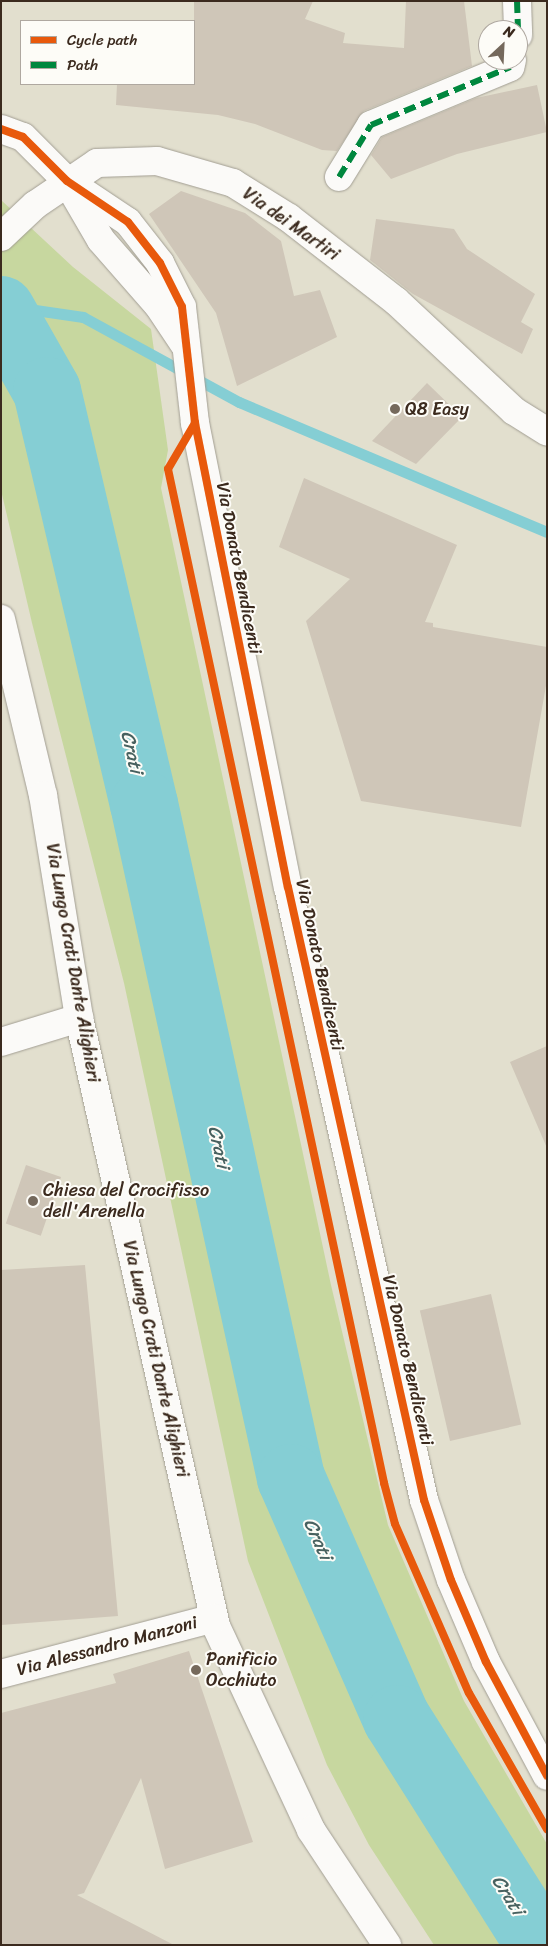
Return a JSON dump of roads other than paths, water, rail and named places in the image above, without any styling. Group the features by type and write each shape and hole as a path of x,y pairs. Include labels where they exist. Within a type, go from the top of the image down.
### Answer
{"street":[{"path":"516,1 517,20"},
{"path":"339,177 371,125 503,70"},
{"path":"1,129 23,137 67,181"},
{"name":"Via dei Martiri","path":"1,236 35,205 67,181 97,163 157,161 233,184 289,218 396,301 514,411 547,432"},
{"name":"Via Donato Bendicenti","path":"67,181 128,222 160,263 182,307 184,344 195,423 288,887 424,1500 451,1580 486,1662 547,1776"},
{"path":"514,411 547,416"},
{"name":"Via Lungo Crati Dante Alighieri","path":"1,619 44,795 79,1018 214,1618 310,1830 387,1945"},
{"path":"1,1042 79,1018"},
{"name":"Via Alessandro Manzoni","path":"1,1674 214,1618"}],"waterway":[{"path":"1,305 83,317 239,402 547,532"},
{"name":"Crati","path":"1,310 47,391 144,804 291,1478 397,1719 540,1945"}],"place":[{"name":"Q8 Easy","path":"395,409"},
{"name":"Chiesa del Crocifisso dell'Arenella","path":"33,1201"},
{"name":"Panificio Occhiuto","path":"196,1670"}]}
